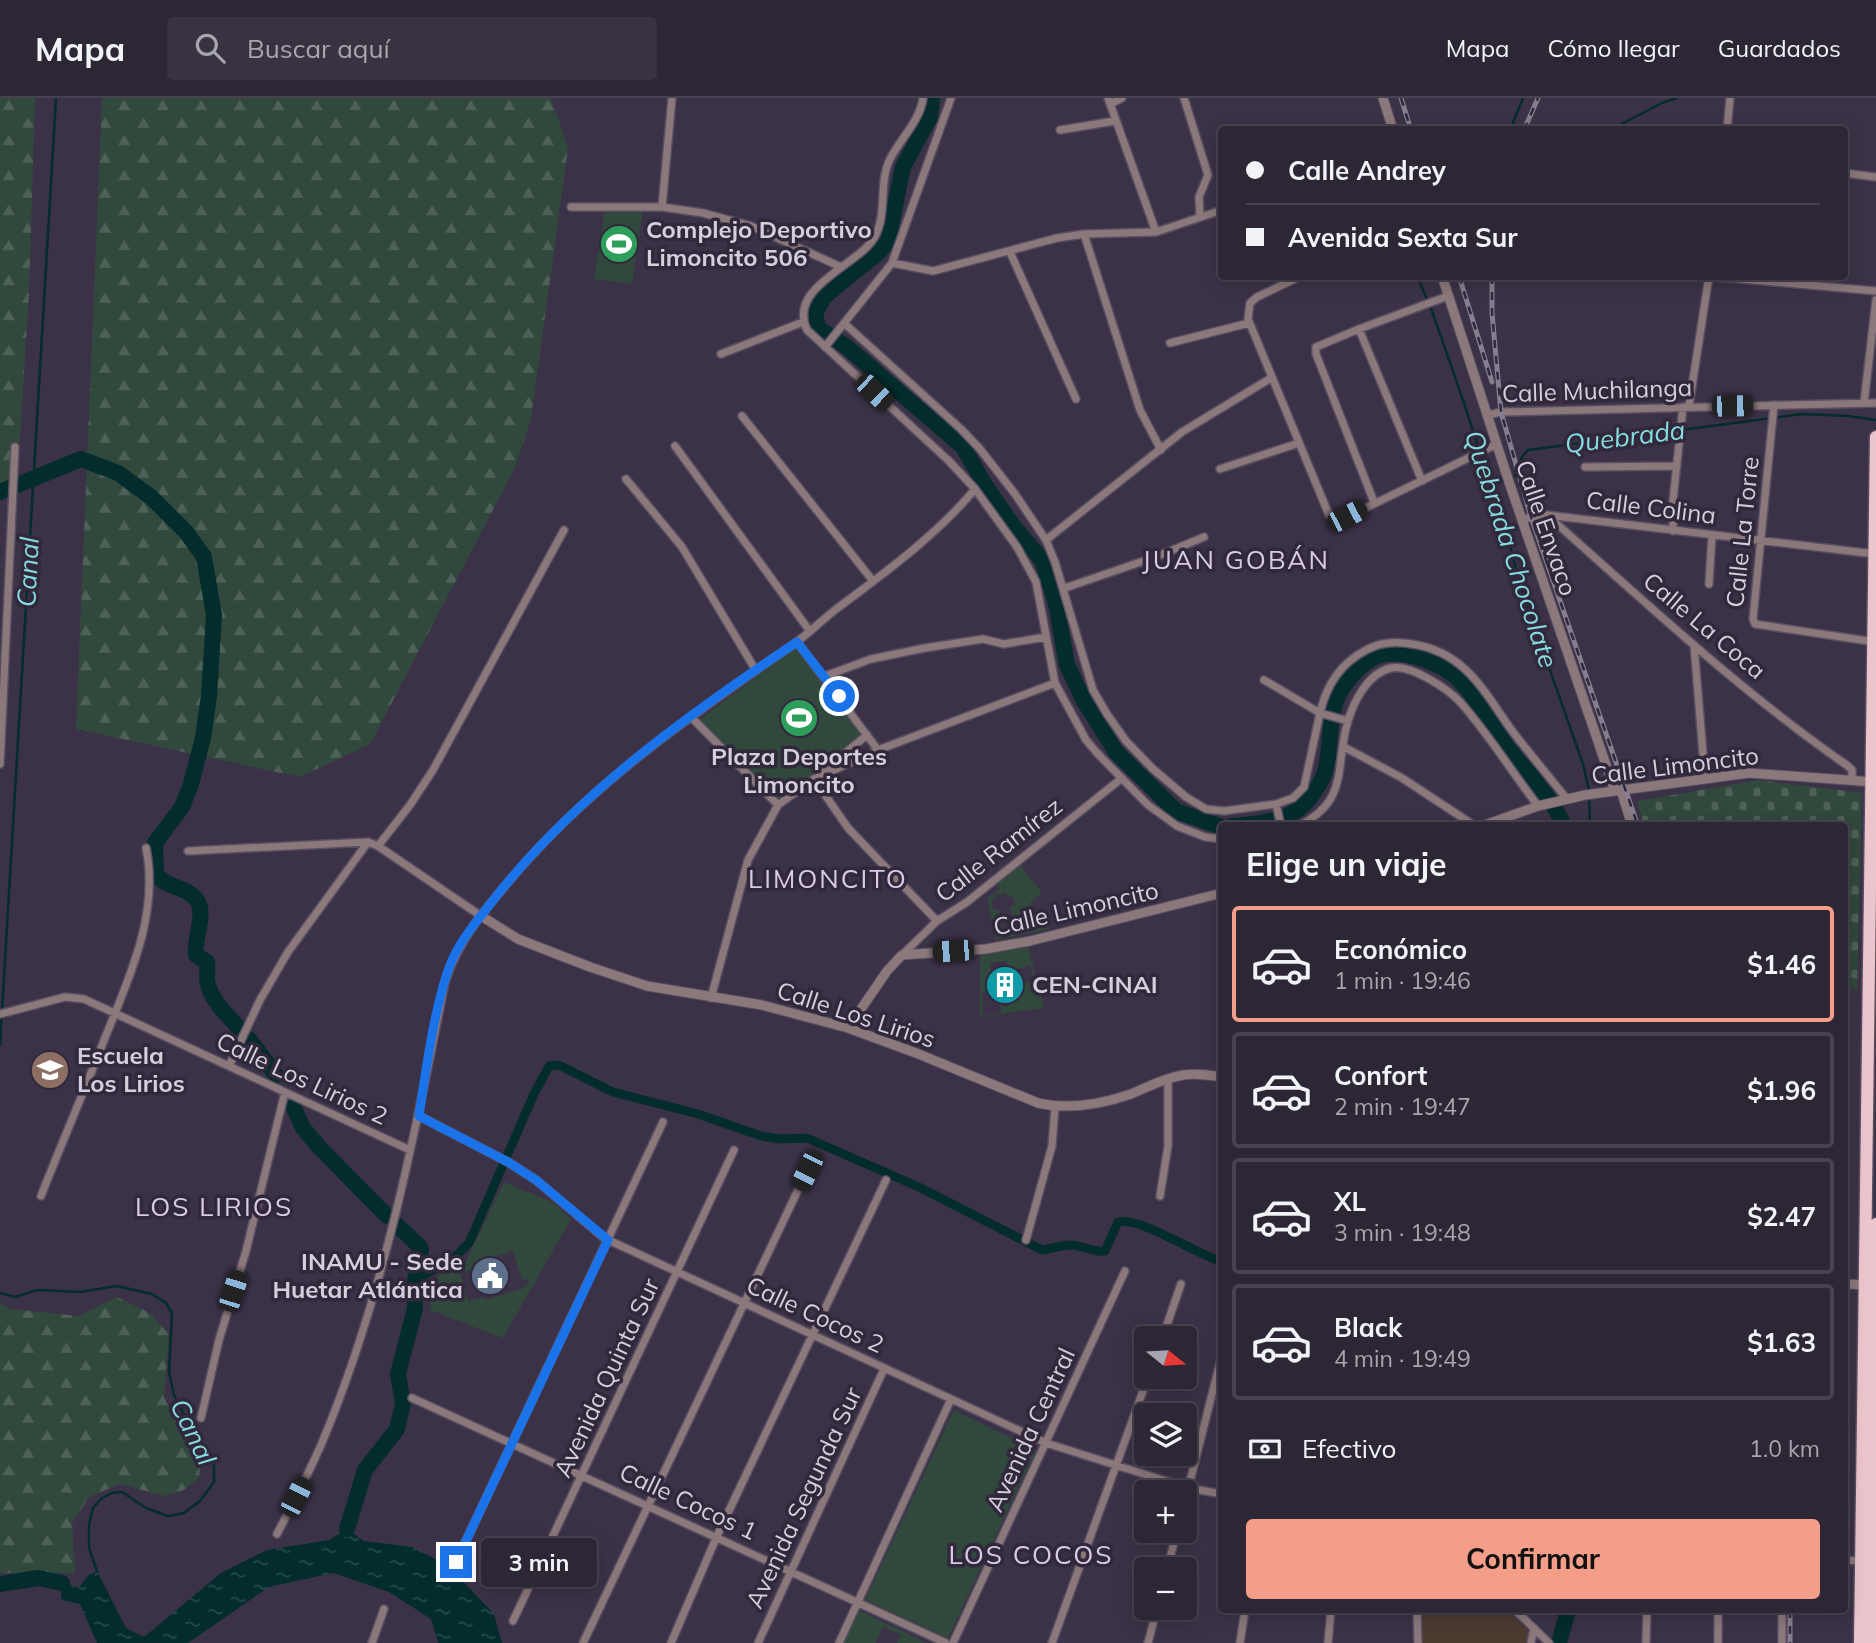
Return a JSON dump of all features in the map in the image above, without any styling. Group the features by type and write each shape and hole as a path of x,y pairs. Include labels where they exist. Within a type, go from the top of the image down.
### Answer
{"highway":[{"path":"1871,1643 1865,1561 1876,437"},
{"path":"1860,1643 1875,1412 1876,1319 1869,1286 1876,1223"}],"street":[{"path":"662,207 672,98"},
{"path":"923,98 884,176 877,234 867,248 824,280 807,302 803,322 807,330 940,452 975,489 1017,547 1036,582 1055,683 1086,740 1148,805 1177,827 1218,839"},
{"path":"825,347 892,263 951,98"},
{"path":"1122,98 1109,101 1156,232"},
{"path":"1184,98 1208,174 1199,197 1200,217"},
{"path":"1383,98 1392,126"},
{"path":"1727,126 1730,98"},
{"path":"1060,130 1115,121"},
{"path":"1848,174 1876,177"},
{"path":"571,206 662,207 703,213 751,226 841,267"},
{"path":"892,263 933,271 1057,238 1084,234 1156,232 1218,211"},
{"path":"1084,234 1140,410 1161,450"},
{"path":"1010,252 1076,399"},
{"path":"1293,280 1250,303 1249,323 1329,515 1337,520 1497,444"},
{"name":"Calle Envaco","path":"1442,280 1444,297 1630,822"},
{"path":"1674,531 1673,500 1682,419 1707,280"},
{"path":"1744,280 1876,291"},
{"path":"1374,502 1315,350 1321,343 1444,297"},
{"path":"1864,403 1876,300"},
{"path":"721,354 803,322"},
{"path":"1170,343 1249,323"},
{"path":"845,324 968,436 1015,494 1046,540 1065,589 1093,690 1126,741 1186,797 1206,809 1224,811 1276,806 1293,798 1304,787 1324,714 1324,696 1341,668 1354,656 1376,644 1399,642 1440,650 1459,662 1478,683 1564,800"},
{"path":"1359,328 1422,481"},
{"path":"1046,540 1182,432 1271,378"},
{"name":"Calle Muchilanga","path":"1488,415 1501,412 1686,407 1774,408 1876,403"},
{"name":"Calle La Torre","path":"1774,408 1753,613 1755,624 1874,642"},
{"path":"742,416 873,582"},
{"path":"1220,469 1299,443"},
{"path":"675,446 809,630"},
{"path":"0,764 15,447"},
{"path":"1586,467 1677,466"},
{"path":"626,479 682,547 755,669"},
{"path":"277,1534 306,1479 342,1389 382,1264 419,1116 445,982 451,963 481,916 540,845 631,762 755,669 797,642 873,582 957,510 975,489"},
{"path":"1522,519 1547,515"},
{"name":"Calle Colina","path":"1547,515 1875,554"},
{"name":"Calle La Coca","path":"1547,515 1694,645 1805,736 1848,766 1852,770 1852,780"},
{"path":"378,846 433,770 564,530"},
{"path":"1709,584 1712,535"},
{"path":"1065,589 1204,537"},
{"path":"825,676 871,659 925,648 983,639 1004,644 1046,637"},
{"path":"797,642 878,750"},
{"path":"1694,645 1705,778"},
{"path":"1304,822 1322,809 1333,796 1338,783 1348,722 1362,690 1378,675 1391,668 1408,670 1432,680 1460,702 1541,805"},
{"path":"1264,680 1324,714 1348,722"},
{"path":"814,779 878,750 1055,683"},
{"path":"691,717 778,805"},
{"path":"711,998 748,860 778,805 867,735"},
{"path":"1344,747 1402,778 1469,822"},
{"name":"Calle Limoncito","path":"1505,822 1541,805 1590,794 1749,773 1874,782"},
{"name":"Calle Ramírez","path":"902,955 937,922 967,902 1122,778"},
{"path":"814,779 848,828 937,922"},
{"path":"1276,806 1280,822"},
{"path":"229,1066 260,1000 288,952 368,842"},
{"path":"188,851 368,842 378,846 481,916"},
{"path":"41,1196 125,991 137,954 149,900 150,866 146,848"},
{"name":"Calle Limoncito","path":"902,955 986,949 1121,920 1218,894"},
{"name":"Calle Los Lirios","path":"481,916 518,939 647,986 762,1004 848,1028 1038,1103 1055,1107 1110,1100 1168,1079 1203,1074 1218,1076"},
{"path":"848,1028 887,971 902,955"},
{"name":"Calle Los Lirios 2","path":"0,1014 65,997 84,999 410,1150"},
{"path":"1160,1196 1168,1146 1168,1079"},
{"path":"201,1418 285,1092"},
{"path":"1027,1240 1052,1146 1055,1107"},
{"name":"Calle Cocos 2","path":"419,1116 508,1162 536,1180 608,1240 1046,1443 1161,1480"},
{"path":"456,1562 663,1122"},
{"name":"Avenida Quinta Sur","path":"513,1621 734,1150"},
{"path":"583,1643 807,1171"},
{"path":"671,1643 717,1536 886,1180"},
{"name":"Avenida Central","path":"953,1643 1125,1271"},
{"path":"1166,1326 1181,1284"},
{"path":"1848,1284 1869,1286"},
{"name":"Avenida Segunda Sur","path":"758,1643 884,1368"},
{"path":"1190,1480 1218,1371"},
{"path":"1052,1643 1143,1390"},
{"name":"Calle Cocos 1","path":"412,1398 946,1643"},
{"path":"839,1643 951,1399"},
{"name":"Calle Cocos 2","path":"1197,1490 1218,1493"},
{"path":"1848,1560 1865,1561"},
{"path":"372,1643 384,1609"},
{"path":"1240,1643 1245,1613"},
{"path":"1328,1643 1331,1613"},
{"path":"1417,1613 1418,1643"},
{"path":"1518,1613 1549,1643"},
{"path":"1646,1643 1647,1613"},
{"path":"1718,1613 1718,1643"},
{"path":"1782,1613 1782,1643"},
{"path":"1148,1643 1154,1620"},
{"path":"1531,1643 1534,1628"}],"shaded area":[{"path":"1422,1613 1510,1613 1528,1630 1529,1639 1527,1643 1423,1643"}],"green space":[{"path":"0,98 35,98 29,293 16,500 0,498"},
{"path":"102,98 551,98 568,148 531,419 515,468 370,744 300,777 76,729"},
{"name":"Complejo Deportivo Limoncito 506","path":"605,209 643,210 632,284 594,279"},
{"path":"795,648 863,734 780,801 699,720"},
{"path":"1759,780 1862,793 1857,990 1848,988 1848,822 1643,822 1637,801"},
{"path":"1019,863 1042,893 1030,903 1050,929 996,940 987,898 1000,889 995,882","holes":["1006,893 1007,897 1013,896 1015,905 1010,906 1016,933 1004,936 998,909 993,910 991,900 995,899 995,895"]},
{"path":"1028,947 1044,1008 980,1017 980,955","holes":["1006,961 1008,972 1030,965 1034,980 1001,990 1001,1001 1006,997 1011,1003 1005,1008 1001,1004 1001,1013 983,1016 982,992 993,990 990,963"]},
{"path":"504,1182 552,1202 571,1219 503,1338 430,1310 431,1280 466,1261","holes":["513,1251 522,1280 528,1279 529,1284 524,1288 485,1300 484,1297 468,1301 460,1273 473,1269 472,1263"]},
{"path":"117,1297 152,1314 169,1335 164,1397 185,1440 201,1456 199,1478 184,1490 164,1496 120,1484 89,1497 72,1523 75,1573 0,1573 0,1303 11,1309 78,1316"},
{"path":"954,1410 1036,1450 948,1638 865,1600"},
{"path":"858,1610 927,1643 897,1643 901,1635 883,1627 876,1643 842,1643"}],"water":[{"path":"347,1529 364,1541 412,1547 448,1566 494,1614 502,1643 438,1643 431,1619 389,1592 333,1573 269,1587 188,1643 97,1643 80,1604 61,1600 62,1583 79,1587 89,1575 97,1571 126,1628 144,1637 221,1573 267,1550 329,1540"}],"waterway":[{"name":"Canal","path":"0,1045 56,98"},
{"path":"932,98 930,117 903,167 888,241 880,251 825,296 815,313 818,328 848,348 963,447 1014,527 1042,560 1056,603 1067,665 1084,701 1116,752 1176,811 1218,826"},
{"name":"Canal","path":"1512,126 1523,98"},
{"name":"Quebrada Chocolate","path":"1618,126 1677,98"},
{"name":"Quebrada Chocolate","path":"1419,280 1464,403 1510,545 1519,582 1583,764 1589,790"},
{"name":"Quebrada","path":"1515,476 1522,457 1528,450 1802,414 1876,420"},
{"path":"0,492 81,459 118,473 151,497 186,532 204,557 214,615 209,696 203,738 182,807 155,843 156,875 196,899 201,913 196,955 207,962 207,982 213,997 239,1028"},
{"name":"Quebrada","path":"1490,488 1504,481"},
{"path":"1264,822 1285,817 1303,806 1310,798 1324,775 1333,711 1340,692 1365,663 1384,654 1426,660 1455,676 1474,697 1505,744 1545,793 1562,822"},
{"name":"Quebrada Chocolate","path":"1589,797 1590,822"},
{"path":"249,1039 276,1075"},
{"path":"415,1280 454,1258 469,1243 534,1094 549,1066 559,1065 613,1092 698,1114 761,1136 780,1139 807,1138 921,1188 1042,1250 1070,1245 1105,1251 1118,1222 1128,1222 1154,1230 1218,1260"},
{"path":"293,1106 303,1128 319,1147 387,1216"},
{"path":"347,1529 365,1470 397,1429 403,1404 398,1374 415,1308 415,1280 421,1250 398,1226"},
{"name":"Canal","path":"0,1293 15,1297 37,1290 80,1292 117,1286 152,1294 166,1303 172,1313 169,1372 174,1395 214,1464 214,1482 200,1501 184,1513 168,1516 146,1508 122,1492 102,1498 93,1508 89,1524 89,1548 97,1571"},
{"path":"0,1584 38,1578 62,1583"},
{"path":"1559,1643 1567,1613"}],"railway":[{"path":"1401,98 1410,126"},
{"path":"1526,126 1538,98"},
{"path":"1460,280 1492,382"},
{"path":"1492,280 1492,313 1501,412 1531,517 1637,822"},
{"path":"1790,1613 1790,1643"}],"place":[{"name":"Complejo Deportivo Limoncito 506","path":"619,244"},
{"name":"Plaza Deportes Limoncito","path":"799,718"},
{"name":"CEN-CINAI","path":"1005,985"},
{"name":"Escuela Los Lirios","path":"50,1070"},
{"name":"INAMU - Sede Huetar Atlántica","path":"490,1276"}],"district":[{"name":"JUAN GOBÁN","path":"1236,560"},
{"name":"LIMONCITO","path":"828,879"},
{"name":"LOS LIRIOS","path":"214,1207"},
{"name":"LOS COCOS","path":"1031,1555"}],"route":[{"path":"456,1562 608,1240 536,1180 508,1162 419,1116 435,1028 451,963 481,916 540,845 631,762 755,669 797,642 839,696"}]}
